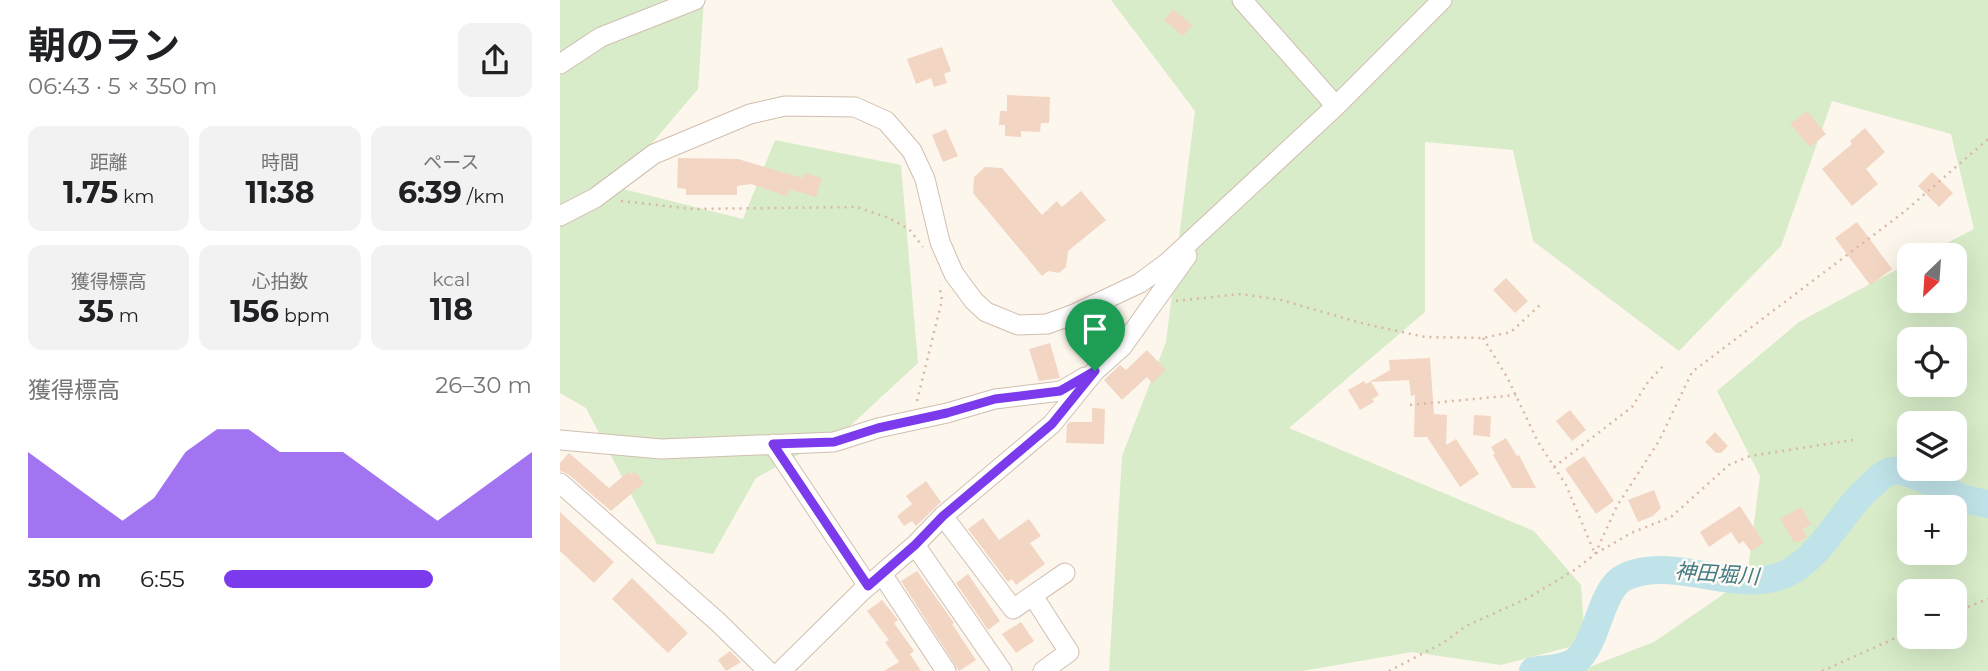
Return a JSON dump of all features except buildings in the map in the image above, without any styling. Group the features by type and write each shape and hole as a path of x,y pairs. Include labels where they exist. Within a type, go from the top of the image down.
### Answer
{"street":[{"path":"560,64 601,37 695,0"},
{"path":"1242,0 1336,106"},
{"path":"560,216 595,198 654,154 750,114 785,106 855,107 886,121 912,151 925,179 940,242 954,274 974,301 986,312 1018,325 1047,324 1140,283 1167,263 1336,106 1442,0"},
{"path":"781,671 943,516 1052,424 1095,371 1122,347 1212,221"},
{"path":"560,440 661,449 834,442 878,428 995,399 1060,391 1095,371"},
{"path":"773,444 946,671"},
{"path":"560,483 718,622 768,671"},
{"path":"943,516 1013,608 1065,573"},
{"path":"915,545 1002,671"},
{"path":"1033,596 1069,652 1043,671"}],"path":[{"path":"1595,554 1617,506 1659,440 1692,372 1904,212 1988,139"},
{"path":"595,198 693,209 857,207 890,218 909,229 928,256"},
{"path":"912,421 942,300 937,273"},
{"path":"1153,303 1241,294 1281,300 1365,324 1425,337 1483,338 1511,332 1543,303"},
{"path":"1483,338 1516,395 1538,442 1566,485 1595,554"},
{"path":"1554,467 1632,407 1648,382 1664,365"},
{"path":"1410,405 1516,395"},
{"path":"1389,671 1443,643 1466,626 1528,598 1632,533 1671,517 1729,465 1750,456 1853,440"},
{"path":"1967,607 1988,599"},
{"path":"1822,671 1897,637"}],"green space":[{"path":"560,0 704,0 698,89 615,187 743,219 775,140 901,165 918,363 850,426 756,478 713,554 657,544 586,408 560,393"},
{"path":"1111,0 1988,0 1988,671 1579,671 1654,642 1747,578 1760,476 1717,391 1799,322 1897,269 1897,313 1967,313 1967,243 1947,243 1974,229 1951,134 1832,101 1781,246 1679,351 1533,241 1513,150 1425,142 1425,312 1289,428 1534,531 1581,585 1585,643 1501,665 1412,652 1302,671 1109,671 1122,456 1166,342 1195,111"}],"waterway":[{"name":"神田堀川","path":"1533,671 1564,666 1582,655 1609,593 1616,583 1625,577 1644,571 1663,570 1764,580 1797,568 1820,546 1861,496 1888,472 1915,475 1962,498 1988,504"}],"route":[{"path":"1095,371 1052,424 943,516 868,586 773,444 834,442 878,428 995,399 1060,391 1095,371"}]}
